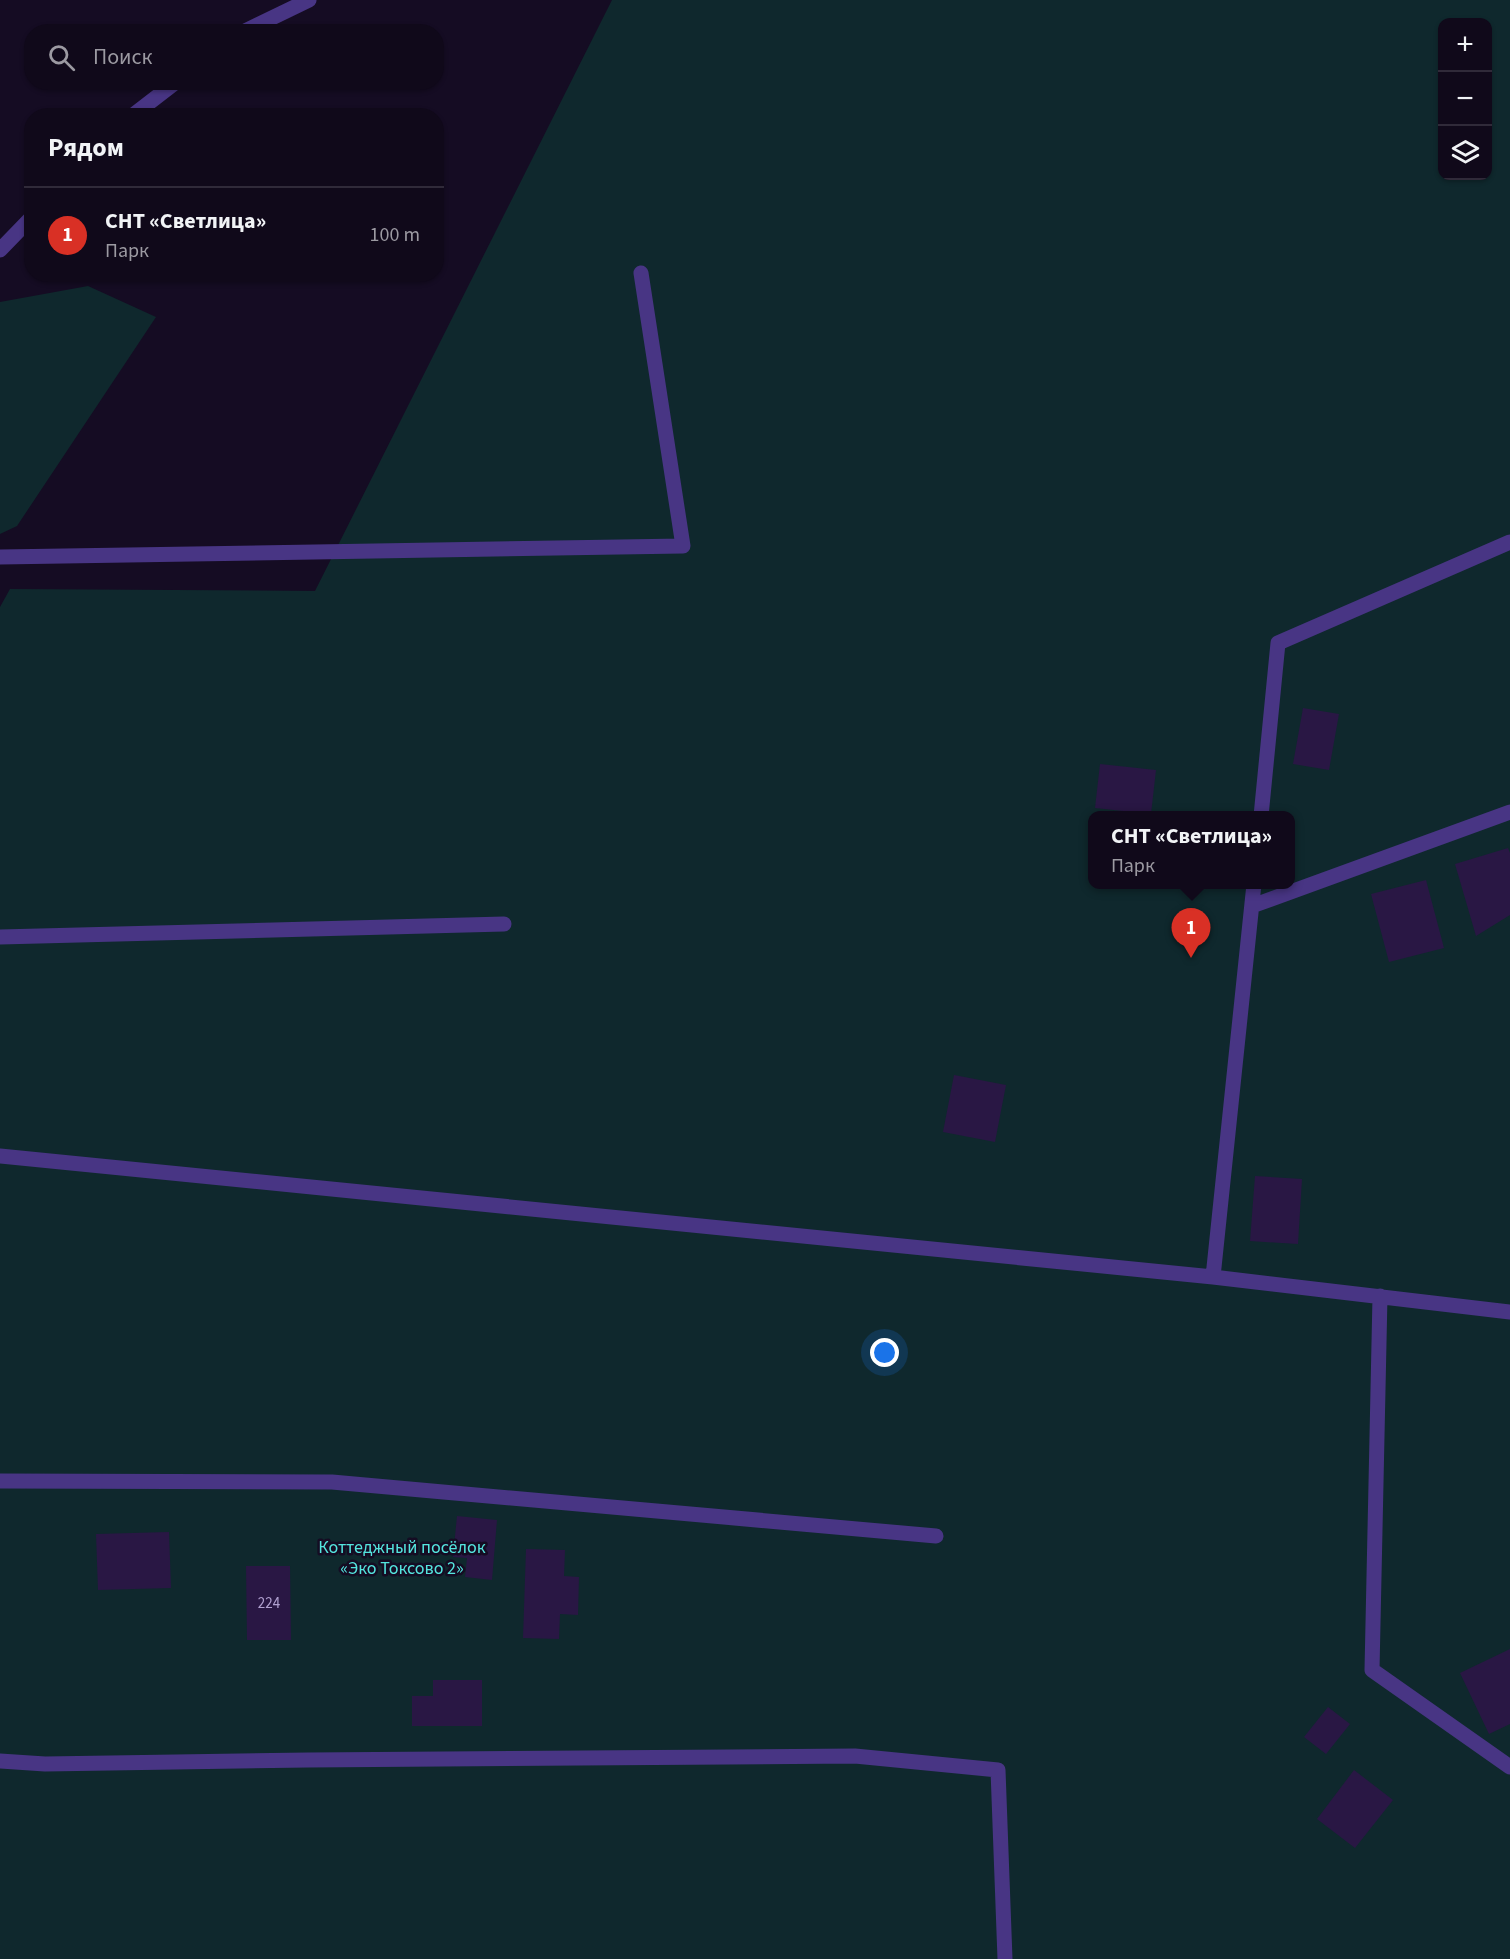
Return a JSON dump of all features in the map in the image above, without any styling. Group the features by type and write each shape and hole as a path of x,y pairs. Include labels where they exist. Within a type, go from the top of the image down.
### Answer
{"street":[{"path":"260,24 309,0"},
{"path":"142,108 166,90"},
{"path":"0,250 24,225"},
{"path":"0,557 683,546 641,273"},
{"path":"1261,811 1278,643 1510,542"},
{"path":"1252,906 1510,812"},
{"path":"1213,1277 1254,889"},
{"path":"0,937 504,924"},
{"path":"0,1156 1213,1277 1510,1312"},
{"path":"1380,1296 1372,1670 1510,1767"},
{"path":"0,1481 332,1482 936,1536"},
{"path":"0,1761 45,1764 855,1756 998,1770 1005,1959"}],"green space":[{"name":"Коттеджный посёлок «Эко Токсово 2»","path":"612,0 1510,0 1510,1959 0,1959 0,607 10,589 315,591"},
{"path":"88,286 156,317 17,526 0,534 0,302"}],"building":[{"path":"1303,708 1339,714 1329,770 1293,764"},
{"path":"1100,764 1156,770 1151,811 1095,808"},
{"path":"1508,848 1510,853 1510,915 1476,936 1455,864"},
{"path":"1426,880 1444,948 1389,962 1371,894"},
{"path":"954,1075 1006,1085 995,1142 943,1132"},
{"path":"1255,1176 1302,1179 1298,1244 1250,1241"},
{"path":"457,1516 497,1520 492,1580 465,1577 467,1558 453,1557"},
{"path":"169,1532 171,1588 98,1590 96,1534"},
{"path":"526,1549 565,1550 564,1576 579,1577 578,1615 560,1614 559,1639 523,1638"},
{"path":"246,1566 290,1566 291,1640 247,1640"},
{"path":"1510,1649 1510,1724 1489,1734 1460,1673"},
{"path":"433,1680 482,1680 482,1726 412,1726 412,1696 433,1696"},
{"path":"1328,1707 1350,1724 1326,1754 1304,1737"},
{"path":"1354,1770 1393,1800 1355,1848 1317,1819"}],"place":[{"name":"СНТ «Светлица»","path":"1191,958"}]}
